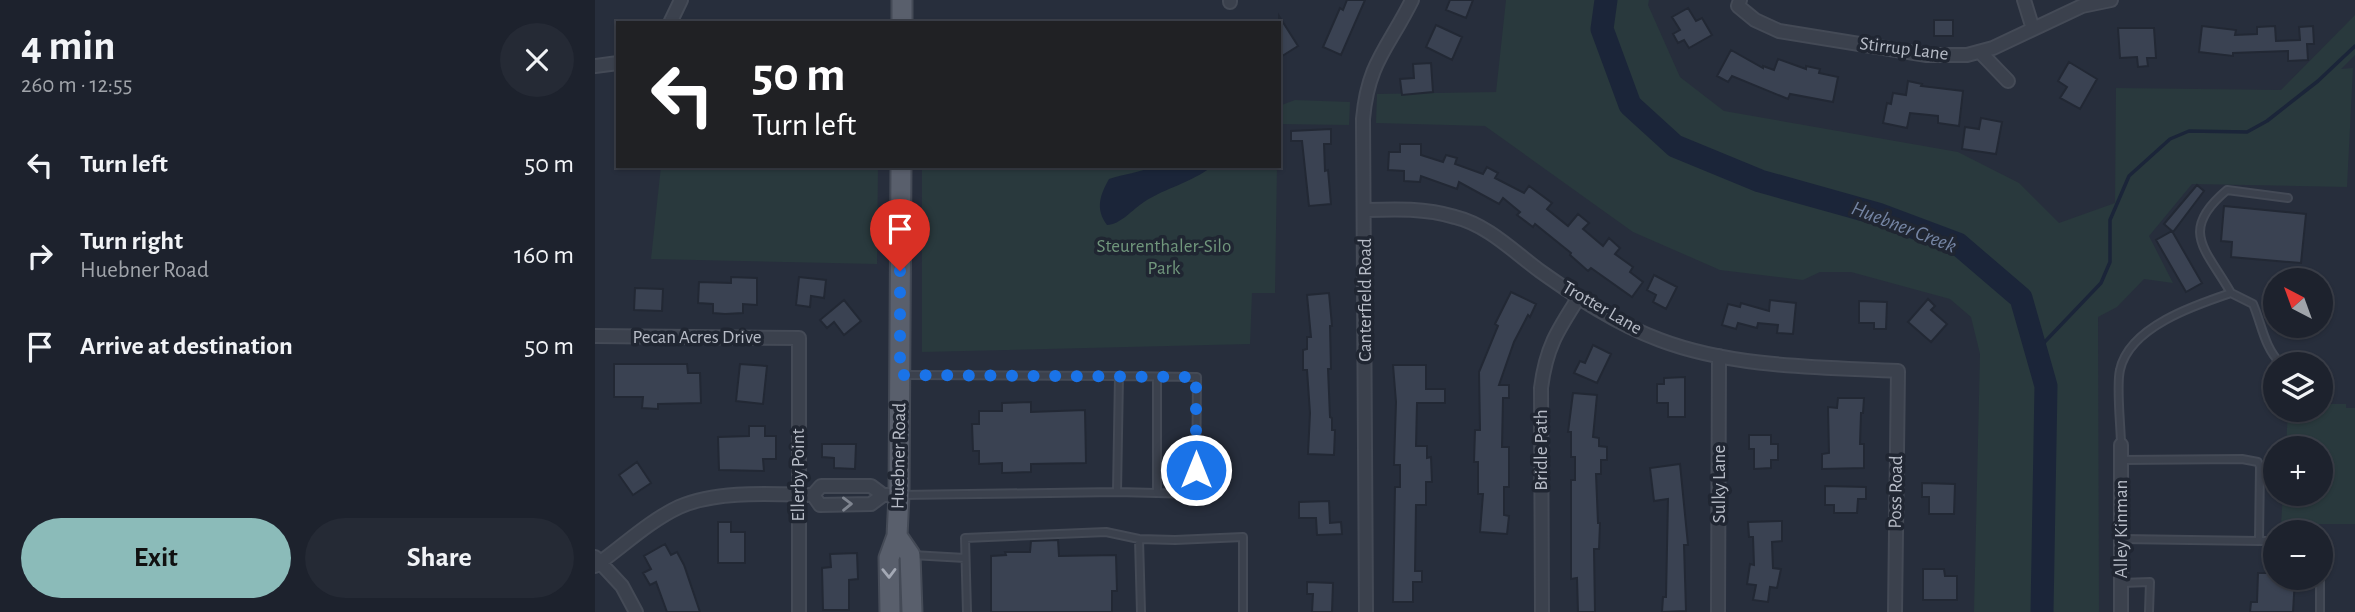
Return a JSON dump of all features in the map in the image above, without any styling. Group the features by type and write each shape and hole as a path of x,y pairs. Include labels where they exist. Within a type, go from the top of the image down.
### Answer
{"main road":[{"path":"902,0 902,21"},
{"name":"Huebner Road","path":"901,168 900,375 891,495 897,536 910,555"},
{"name":"Huebner Road","path":"890,612 889,558 897,536"},
{"path":"910,555 912,612"}],"street":[{"path":"671,21 681,0"},
{"name":"Canterfield Road","path":"1366,612 1363,119 1367,88 1378,57 1412,0"},
{"path":"2024,0 2033,29"},
{"name":"Stirrup Lane","path":"1739,3 1755,20 1779,31 1927,55 1967,55 1980,52 2082,6 2111,0"},
{"path":"1980,52 2008,81"},
{"path":"595,66 616,63"},
{"name":"Trotter Lane","path":"1365,210 1416,209 1457,217 1480,227 1579,297 1618,321 1662,341 1719,356 1771,364 1898,371"},
{"name":"Bridle Path","path":"1542,612 1541,388 1545,361 1553,338 1579,297"},
{"name":"Pecan Acres Drive","path":"595,336 799,338"},
{"name":"Ellerby Point","path":"799,338 799,612"},
{"name":"Sulky Lane","path":"1718,612 1719,356"},
{"name":"Poss Road","path":"1895,612 1898,371"},
{"name":"Alley Kinman","path":"2121,445 2121,612"},
{"path":"636,612 622,586 597,561 681,506 704,498 728,496 813,495 821,486 871,486 891,495"},
{"path":"813,495 820,505 871,504 891,495"}],"lane":[{"path":"2271,352 2266,346 2262,325 2253,304 2231,293 2203,248 2198,233 2202,216 2227,190 2288,198"},
{"path":"2121,445 2120,370 2129,351 2149,331 2183,310 2231,293"},
{"path":"891,495 1117,492 1196,494 1196,377 900,375"},
{"path":"1117,492 1119,376"},
{"path":"1157,377 1157,493"},
{"path":"2121,460 2242,459 2257,462 2260,467 2259,541"},
{"path":"967,612 965,538 1106,532 1139,539 1243,537 1243,612"},
{"path":"1139,539 1141,612"},
{"path":"2122,540 2263,541"},
{"path":"910,555 965,558"},
{"path":"2121,583 2150,582 2149,612"},
{"path":"2320,590 2320,612"}],"green space":[{"path":"1506,0 1649,0 1648,5 1680,77 1724,111 1958,152 2019,183 2059,223 2115,203 2116,88 2281,90 2355,15 2355,55 2341,69 2353,68 2347,187 2192,184 2149,236 2173,283 2144,279 2117,307 2098,317 2099,612 1974,612 1980,354 1971,317 1950,299 1851,272 1820,272 1803,280 1720,270 1633,232 1485,126 1376,123 1377,94 1496,92"},
{"path":"1295,100 1350,102 1349,125 1281,124 1281,105"},
{"path":"661,168 878,168 877,264 651,259"},
{"name":"Steurenthaler-Silo Park","path":"922,168 1277,168 1275,293 1252,293 1250,344 922,352"},
{"path":"2333,404 2346,404 2346,408 2355,408 2355,524 2333,524 2333,520 2281,520 2282,506 2333,506 2333,436 2287,436 2287,422 2333,422"}],"water":[{"path":"1210,168 1144,202 1117,222 1107,225 1101,213 1100,202 1109,179 1143,170"}],"building":[{"path":"1347,0 1365,0 1341,55 1323,47 1340,8 1343,10"},
{"path":"1450,0 1473,0 1466,18 1446,10"},
{"path":"1688,8 1696,21 1702,18 1712,35 1689,48 1684,40 1678,43 1673,34 1680,30 1672,17"},
{"path":"1279,16 1298,46 1281,57 1281,21"},
{"path":"1934,20 1953,20 1953,36 1934,36"},
{"path":"1436,25 1462,37 1452,60 1426,47"},
{"path":"2202,26 2236,30 2235,35 2257,34 2257,27 2275,26 2276,41 2300,40 2299,27 2313,26 2314,44 2307,44 2308,60 2288,61 2288,51 2233,53 2233,56 2199,52"},
{"path":"2118,28 2154,28 2156,58 2147,58 2148,66 2138,67 2137,57 2120,58"},
{"path":"1731,50 1763,68 1774,70 1778,59 1806,69 1806,66 1820,69 1819,73 1838,77 1833,102 1790,94 1788,99 1732,76 1728,82 1717,76"},
{"path":"2069,62 2097,79 2080,109 2060,98 2067,87 2058,81"},
{"path":"1431,63 1433,92 1402,95 1400,79 1414,78 1413,64"},
{"path":"1908,81 1922,84 1921,86 1963,91 1959,126 1938,123 1938,116 1910,113 1907,128 1883,123 1887,103 1891,104 1893,93 1906,95"},
{"path":"1981,118 2002,122 1996,154 1962,149 1965,127 1979,129"},
{"path":"1331,129 1331,144 1324,144 1325,171 1328,170 1331,204 1309,206 1302,141 1291,141 1291,131"},
{"path":"1400,144 1421,144 1421,155 1443,162 1446,155 1457,158 1455,164 1483,174 1487,167 1498,173 1495,178 1524,193 1529,186 1552,203 1547,209 1568,226 1578,214 1589,223 1583,229 1603,246 1609,238 1620,248 1615,254 1633,267 1630,272 1643,282 1632,297 1591,268 1588,271 1570,255 1571,253 1535,224 1533,227 1517,215 1520,212 1503,198 1499,204 1459,182 1457,189 1421,176 1420,182 1404,181 1404,171 1388,170 1389,152 1400,152"},
{"path":"2197,185 2204,191 2173,232 2164,224"},
{"path":"2224,206 2306,214 2301,263 2231,257 2232,242 2221,241"},
{"path":"2172,231 2202,283 2186,292 2156,240"},
{"path":"1654,275 1677,287 1666,309 1653,302 1656,295 1647,290"},
{"path":"731,277 757,278 757,305 743,304 743,313 725,314 713,313 713,304 698,303 699,282 731,283"},
{"path":"799,277 826,280 824,298 811,296 810,307 796,305"},
{"path":"635,288 663,289 662,311 634,310"},
{"path":"1511,292 1536,304 1514,342 1499,385 1509,385 1509,398 1503,398 1502,447 1509,447 1509,487 1504,487 1504,515 1509,516 1507,534 1480,532 1483,494 1478,494 1478,462 1474,462 1475,430 1480,430 1479,372 1498,326 1495,324"},
{"path":"1329,293 1332,326 1331,369 1328,369 1330,417 1332,430 1335,430 1334,455 1308,454 1310,413 1307,370 1303,370 1303,350 1307,349 1307,337 1311,337 1307,295"},
{"path":"1928,299 1935,306 1931,310 1947,324 1931,342 1908,322"},
{"path":"844,300 861,321 844,335 834,322 827,328 820,320"},
{"path":"1770,300 1796,303 1793,334 1777,333 1778,325 1758,323 1757,328 1738,323 1736,329 1722,325 1728,304 1740,307 1741,303 1769,311"},
{"path":"1859,301 1887,302 1886,329 1874,329 1874,323 1859,323"},
{"path":"1593,345 1611,354 1597,383 1574,373 1580,361 1585,363"},
{"path":"614,364 687,364 688,373 700,373 701,403 658,404 658,409 642,408 643,397 614,397"},
{"path":"740,364 767,366 763,404 736,401"},
{"path":"1393,365 1426,365 1426,389 1445,389 1445,403 1417,403 1416,446 1427,446 1427,458 1431,457 1432,482 1426,482 1426,505 1416,505 1415,571 1422,571 1422,582 1413,582 1413,602 1393,602 1395,487 1400,487 1400,465 1394,465 1396,402"},
{"path":"1685,377 1685,417 1668,417 1668,403 1657,403 1657,384 1664,384 1664,378"},
{"path":"1573,393 1597,395 1593,437 1599,438 1599,446 1607,447 1607,460 1601,460 1601,474 1596,474 1600,523 1599,549 1594,549 1595,612 1578,612 1577,578 1571,579 1571,480 1575,480 1575,457 1571,457 1571,432 1568,432"},
{"path":"1838,398 1864,398 1860,444 1864,444 1864,468 1822,469 1822,454 1829,453 1828,407 1837,408"},
{"path":"1031,402 1031,412 1085,410 1086,463 1031,464 1031,472 1002,473 1002,463 979,464 979,451 973,451 972,424 979,424 979,411 1002,411 1002,403"},
{"path":"749,426 765,426 765,436 776,436 776,459 763,459 764,471 719,470 718,437 749,436"},
{"path":"1749,435 1771,435 1771,444 1778,444 1778,460 1771,460 1771,468 1754,469 1754,449 1749,449"},
{"path":"822,444 856,444 855,469 834,468 834,458 822,457"},
{"path":"637,462 651,483 633,495 619,475"},
{"path":"1680,464 1688,545 1684,545 1686,611 1662,612 1663,597 1666,597 1668,499 1654,501 1650,468"},
{"path":"1922,483 1955,484 1954,514 1929,514 1929,497 1922,497"},
{"path":"1825,486 1866,487 1866,499 1858,499 1857,513 1834,513 1834,505 1825,505"},
{"path":"1329,501 1330,523 1341,522 1342,534 1317,535 1316,518 1299,518 1299,502"},
{"path":"1782,521 1782,541 1772,542 1773,568 1781,569 1777,588 1770,587 1768,602 1753,600 1756,585 1747,584 1750,564 1754,565 1753,537 1749,537 1748,522"},
{"path":"718,522 731,522 731,532 745,532 745,563 718,563"},
{"path":"1058,540 1059,556 1116,555 1117,591 1112,591 1112,612 991,612 991,556 1006,555 1005,552 1030,552 1031,541"},
{"path":"665,544 671,555 677,552 684,565 700,612 667,612 656,582 650,585 643,573 651,569 644,556"},
{"path":"857,553 858,579 849,580 849,610 823,610 822,568 831,567 830,554"},
{"path":"1923,569 1944,569 1945,576 1957,576 1957,600 1923,600"},
{"path":"2258,573 2263,573 2263,590 2294,590 2293,612 2250,612 2251,602 2257,602"},
{"path":"1307,582 1333,583 1332,612 1312,612 1313,594 1307,594"}],"waterway":[{"name":"Huebner Creek","path":"1606,0 1602,29 1630,105 1675,146 1760,181 1878,214 1958,244 2021,298 2046,386 2042,612"},
{"path":"2036,351 2101,283 2110,262 2110,220 2129,176 2170,139 2189,131 2247,132 2267,121 2318,81 2355,46"}],"route":[{"path":"900,271 900,375 1196,377 1196,470"}]}
